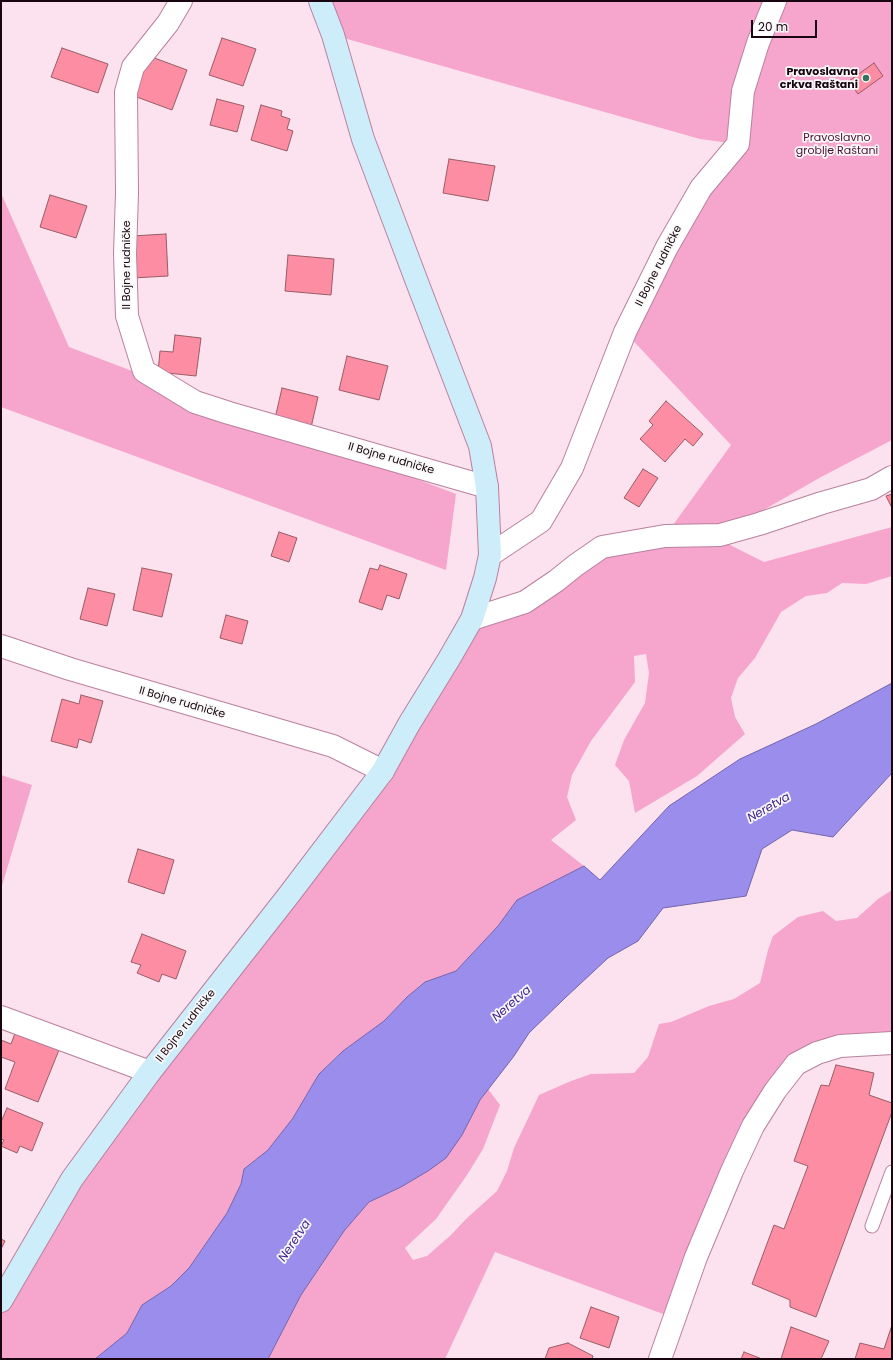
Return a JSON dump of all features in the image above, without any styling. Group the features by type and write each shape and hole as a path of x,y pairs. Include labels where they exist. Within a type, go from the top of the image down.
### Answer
{"street":[{"name":"II Bojne rudničke","path":"181,1 168,23 133,67 126,92 127,193 125,254 127,316 144,371 195,402 488,487"},
{"name":"II Bojne rudničke","path":"1,1301 72,1179 150,1072 278,909 383,771 409,724 449,660 472,619 485,578 490,555 488,487 480,446 364,139 333,35 320,1"},
{"name":"II Bojne rudničke","path":"490,555 541,521 572,468 625,332 667,247 701,188 738,144 743,91 758,44 775,1"},
{"path":"472,619 525,602 602,547 665,536 720,535 871,489 892,477"},
{"name":"II Bojne rudničke","path":"1,646 77,672 333,746 383,771"},
{"name":"II Bojne rudničke","path":"1,1017 150,1072"},
{"path":"660,1359 696,1257 732,1171 752,1126 775,1091 796,1064 817,1053 840,1046 892,1043"}],"lane":[{"path":"872,1226 892,1172"}],"green space":[{"name":"Pravoslavno groblje Raštani","path":"320,1 892,1 892,440 821,477 720,535 730,545 764,562 892,527 892,576 866,584 842,583 827,593 806,596 781,612 755,658 738,678 731,698 735,717 745,734 697,776 635,813 629,781 615,765 624,740 645,703 649,673 646,654 634,656 635,682 591,741 572,775 567,797 576,820 551,840 584,866 517,900 498,926 456,971 425,982 407,997 384,1021 343,1051 319,1074 293,1118 268,1150 244,1169 241,1184 227,1213 189,1268 171,1286 142,1305 127,1333 95,1359 1,1359 1,1301 72,1179 288,896 472,619 576,565 665,536 731,445 625,332 737,144 700,139 333,35"},
{"path":"1,193 69,347 456,494 446,570 1,407"},
{"path":"1,775 32,785 1,889"},
{"path":"892,890 892,1043 840,1046 775,1091 674,1318 495,1252 445,1359 268,1359 301,1295 344,1231 369,1202 401,1187 428,1171 462,1135 480,1100 488,1089 500,1105 483,1149 467,1175 436,1219 405,1248 413,1260 427,1256 497,1191 507,1171 514,1148 539,1095 591,1074 634,1073 648,1057 659,1024 671,1022 709,1006 734,999 760,983 773,936 798,917 823,911 836,921 857,918 878,899"}],"water":[{"name":"Neretva","path":"892,683 892,773 833,837 792,830 762,849 746,896 663,908 638,941 608,958 529,1033 514,1056 480,1100 462,1135 446,1158 401,1187 369,1202 344,1231 301,1295 268,1359 95,1359 127,1333 142,1305 171,1286 189,1268 227,1213 241,1184 244,1169 268,1150 293,1118 319,1074 343,1051 384,1021 407,997 425,982 456,971 498,926 517,900 584,866 600,880 669,806 740,759 816,724"}],"building":[{"path":"222,38 256,49 243,86 209,75"},
{"path":"62,48 108,64 98,93 51,77"},
{"path":"149,56 187,70 172,110 134,96"},
{"name":"Pravoslavna crkva Raštani","path":"874,63 883,76 858,94 849,81"},
{"path":"217,99 244,106 237,132 210,125"},
{"path":"261,105 282,111 281,116 290,119 287,129 293,131 287,151 251,140"},
{"path":"449,159 495,166 488,201 443,193"},
{"path":"50,195 87,206 76,238 40,227"},
{"path":"166,234 168,276 133,278 132,236"},
{"path":"288,255 334,259 331,295 285,291"},
{"path":"175,335 201,338 196,376 158,372 160,351 173,352"},
{"path":"347,356 388,366 379,400 339,390"},
{"path":"282,388 318,397 310,432 274,423"},
{"path":"666,401 703,434 693,446 685,439 665,462 640,439 653,425 649,421"},
{"path":"643,469 658,478 639,507 624,498"},
{"path":"892,494 892,508 886,496"},
{"path":"279,532 297,538 289,562 271,556"},
{"path":"380,565 407,574 399,599 387,595 382,610 359,602 370,568 378,570"},
{"path":"142,568 172,574 162,617 133,610"},
{"path":"88,588 115,594 107,626 80,619"},
{"path":"226,615 248,621 242,644 220,638"},
{"path":"81,695 103,701 91,743 79,739 77,748 51,741 62,699 79,704"},
{"path":"138,849 174,860 164,894 128,882"},
{"path":"142,934 186,951 176,979 162,974 159,982 137,973 141,965 131,962"},
{"path":"17,1028 61,1045 38,1102 5,1089 15,1062 1,1057 1,1040 11,1044"},
{"path":"836,1065 874,1073 869,1095 892,1103 892,1112 816,1317 790,1307 790,1300 752,1284 774,1225 784,1229 808,1166 794,1161 821,1085 829,1086"},
{"path":"7,1108 43,1123 32,1151 20,1146 17,1153 1,1146 4,1140 1,1139 1,1122"},
{"path":"1,1239 5,1241 1,1249"},
{"path":"591,1307 619,1317 609,1348 580,1338"},
{"path":"892,1325 892,1359 855,1359 860,1343 884,1349"},
{"path":"791,1327 829,1341 821,1359 781,1359"},
{"path":"568,1343 593,1356 592,1359 545,1359 549,1348"},
{"path":"744,1352 762,1359 741,1359"}],"place":[{"name":"Pravoslavna crkva Raštani","path":"866,78"}]}
